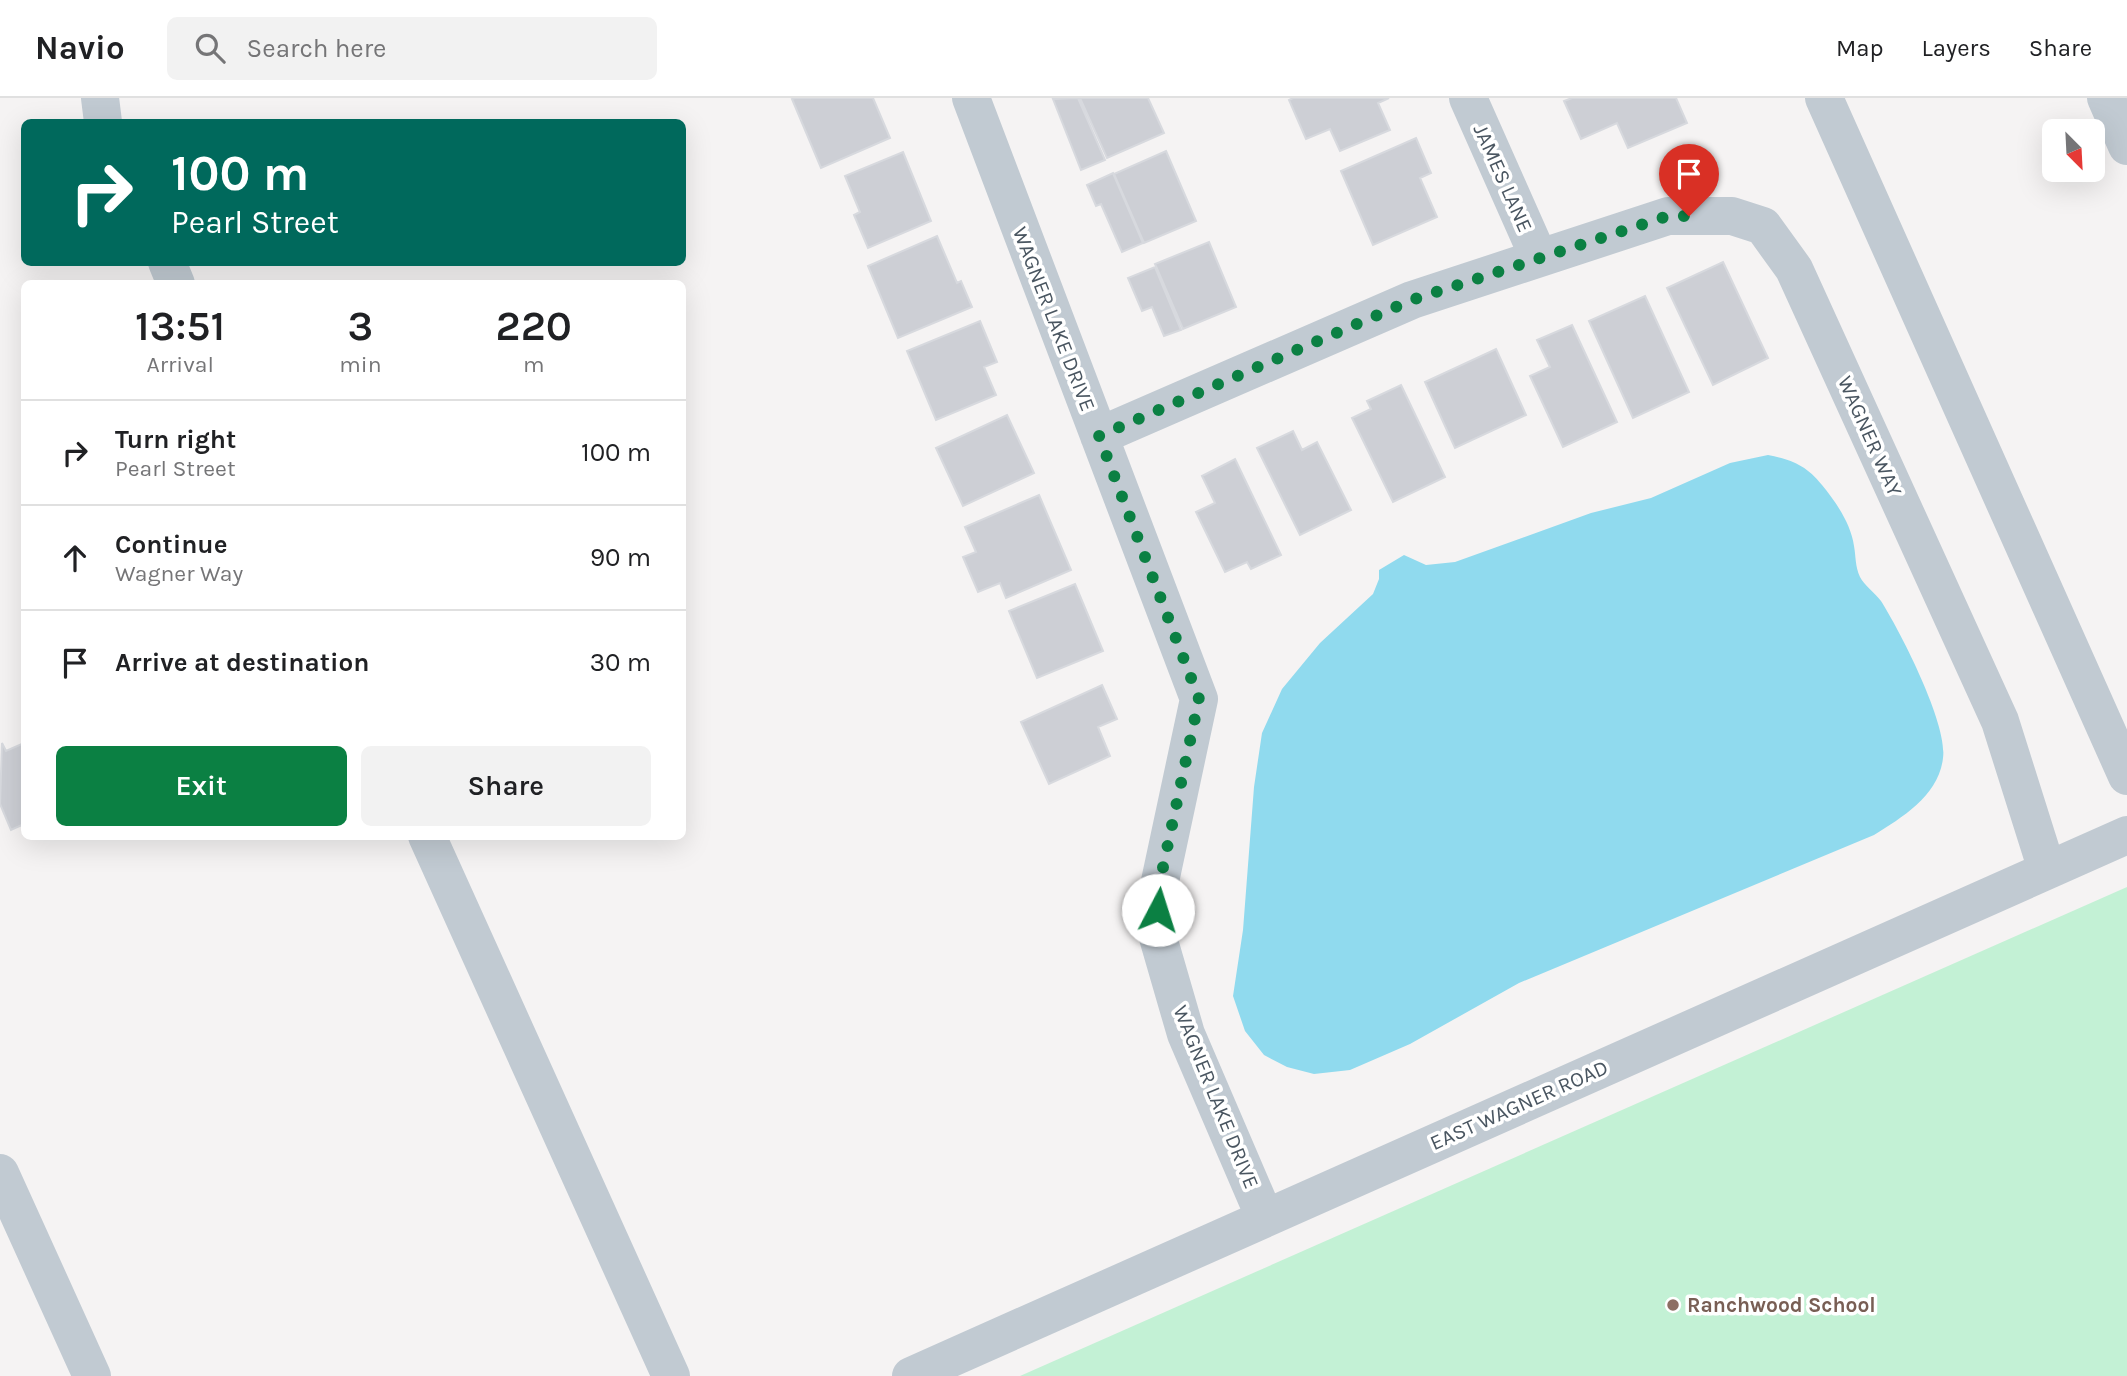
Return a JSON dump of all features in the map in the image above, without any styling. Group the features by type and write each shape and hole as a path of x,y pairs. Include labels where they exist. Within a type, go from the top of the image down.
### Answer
{"street":[{"path":"100,98 103,119"},
{"name":"WAGNER LAKE DRIVE","path":"971,98 1199,699 1159,886 1157,934 1186,1034 1265,1218"},
{"name":"JAMES LANE","path":"1468,98 1539,258"},
{"path":"1824,98 2127,776"},
{"path":"2106,98 2127,146"},
{"name":"WAGNER WAY","path":"1099,436 1412,300 1668,216 1732,216 1763,226 1794,269 2000,721 2047,870"},
{"name":"EAST WAGNER ROAD","path":"911,1376 2127,835"},
{"path":"429,840 671,1376"},
{"path":"0,1173 92,1376"}],"green space":[{"path":"2127,887 2127,1376 1020,1376"}],"water":[{"path":"1768,455 1791,461 1804,468 1816,478 1832,499 1850,530 1860,577 1881,601 1921,678 1943,743 1940,771 1927,794 1908,812 1874,835 1519,983 1410,1044 1350,1070 1314,1074 1287,1067 1264,1055 1245,1031 1233,996 1243,930 1254,787 1262,733 1282,689 1320,643 1373,594 1379,579 1379,570 1404,555 1426,565 1455,562 1591,513 1651,498 1730,463"}],"building":[{"path":"873,98 890,138 821,168 792,99"},
{"path":"1078,98 1105,160 1081,170 1053,99"},
{"path":"1080,98 1148,98 1164,133 1107,158"},
{"path":"1389,98 1378,103 1390,130 1340,151 1330,129 1306,139 1289,100"},
{"path":"1572,98 1676,98 1687,123 1628,148 1617,123 1581,139 1564,101"},
{"path":"1416,138 1431,173 1420,178 1437,217 1373,245 1341,171"},
{"path":"1166,151 1196,221 1144,243 1114,174"},
{"path":"903,152 931,221 868,248 854,215 860,212 845,176"},
{"path":"1113,173 1143,243 1122,252 1101,204 1096,206 1087,185"},
{"path":"937,236 957,283 961,281 972,307 898,338 868,266"},
{"path":"1209,242 1236,307 1183,329 1155,264"},
{"path":"1723,262 1768,358 1713,385 1667,288"},
{"path":"1155,267 1181,330 1164,336 1152,307 1142,311 1128,278"},
{"path":"1645,296 1689,392 1633,418 1589,321"},
{"path":"980,321 997,362 984,367 996,395 936,420 907,351"},
{"path":"1572,325 1617,422 1563,447 1530,376 1550,367 1537,340"},
{"path":"1496,349 1526,415 1455,448 1425,382"},
{"path":"1401,385 1445,477 1393,502 1352,418 1371,409 1367,401"},
{"path":"1007,415 1034,473 963,506 936,448"},
{"path":"1293,431 1302,450 1317,442 1351,510 1300,535 1257,448"},
{"path":"1235,459 1281,555 1251,569 1247,562 1225,572 1196,512 1215,503 1202,476"},
{"path":"1039,495 1071,570 1006,598 1000,583 978,592 963,557 976,552 965,527"},
{"path":"1075,584 1103,651 1037,678 1009,611"},
{"path":"1102,685 1117,719 1098,727 1110,756 1049,784 1021,722"},
{"path":"2,743 6,751 21,744 21,825 11,830 0,804"}],"place":[{"name":"Ranchwood School","path":"1673,1305"}],"route":[{"path":"1158,910 1159,886 1199,699 1099,436 1412,300 1668,216 1689,216"}]}
